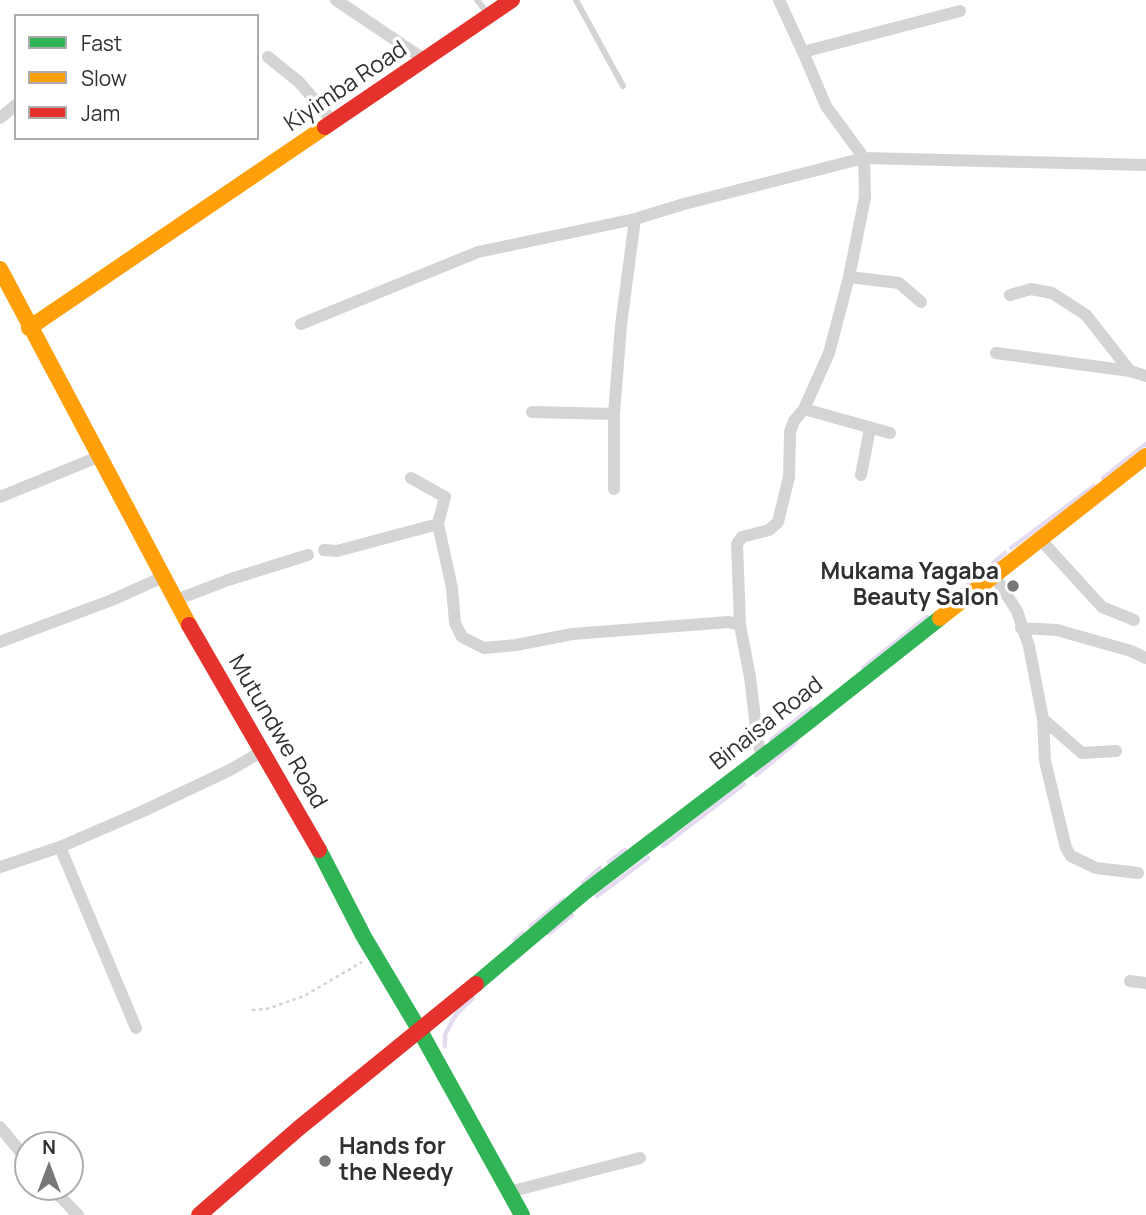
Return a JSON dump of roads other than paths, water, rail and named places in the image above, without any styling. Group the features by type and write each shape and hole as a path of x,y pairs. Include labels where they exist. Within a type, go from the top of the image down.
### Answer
{"street":[{"path":"336,0 425,60"},
{"name":"Kiyimba Road","path":"29,328 512,0"},
{"path":"763,757 758,744 750,677 740,625 737,544 742,537 769,530 778,522 789,477 790,432 794,421 804,409 830,353 865,197 864,158 826,106 779,0"},
{"path":"803,52 960,11"},
{"path":"268,57 291,75 334,122"},
{"path":"0,118 14,107"},
{"path":"301,324 478,253 635,219 864,158 1146,165"},
{"path":"614,489 614,414 621,326 635,219"},
{"name":"Mutundwe Road","path":"0,269 163,577 315,842 375,956 420,1031 522,1215"},
{"path":"849,277 899,283 921,302"},
{"path":"1010,295 1031,289 1052,293 1086,315 1130,371"},
{"path":"996,353 1130,371 1146,376"},
{"path":"804,409 890,433"},
{"path":"532,412 614,414"},
{"path":"861,475 870,428"},
{"name":"Binaisa Road","path":"198,1215 585,892 763,757 1146,456"},
{"path":"0,497 98,457"},
{"path":"411,478 445,497 438,524 452,588 455,623 462,637 484,648 572,634 729,622 740,625"},
{"path":"324,550 337,551 438,524"},
{"path":"1040,539 1102,607 1134,620"},
{"path":"176,600 228,580 308,555"},
{"path":"994,575 1017,611 1029,646 1042,719 1045,761 1062,835 1071,856 1097,868 1138,873"},
{"path":"0,642 112,600 163,577"},
{"path":"1021,628 1057,630 1131,651 1146,658"},
{"path":"1042,719 1082,753 1116,751"},
{"path":"0,867 60,847 183,793 261,752"},
{"path":"60,847 135,1028"},
{"path":"1130,981 1146,983"},
{"path":"0,1127 14,1144"},
{"path":"509,1192 640,1158"},
{"path":"64,1201 78,1215"}],"lane":[{"path":"477,0 490,16"},
{"path":"576,0 624,86"}],"waterway":[{"path":"1103,478 1146,444"},
{"path":"1011,548 1094,486"},
{"path":"962,590 1005,553"},
{"path":"863,668 927,617"},
{"path":"771,740 811,708"},
{"path":"756,775 796,742"},
{"path":"663,846 744,784"},
{"path":"609,862 625,850"},
{"path":"597,896 648,858"},
{"path":"583,883 600,868"},
{"path":"531,926 563,900"},
{"path":"549,933 572,915"},
{"path":"515,940 523,933"},
{"path":"445,1046 445,1035 452,1021 473,998"}],"place":[{"name":"Mukama Yagaba Beauty Salon","path":"1013,586"},
{"name":"Hands for the Needy","path":"325,1161"}]}
